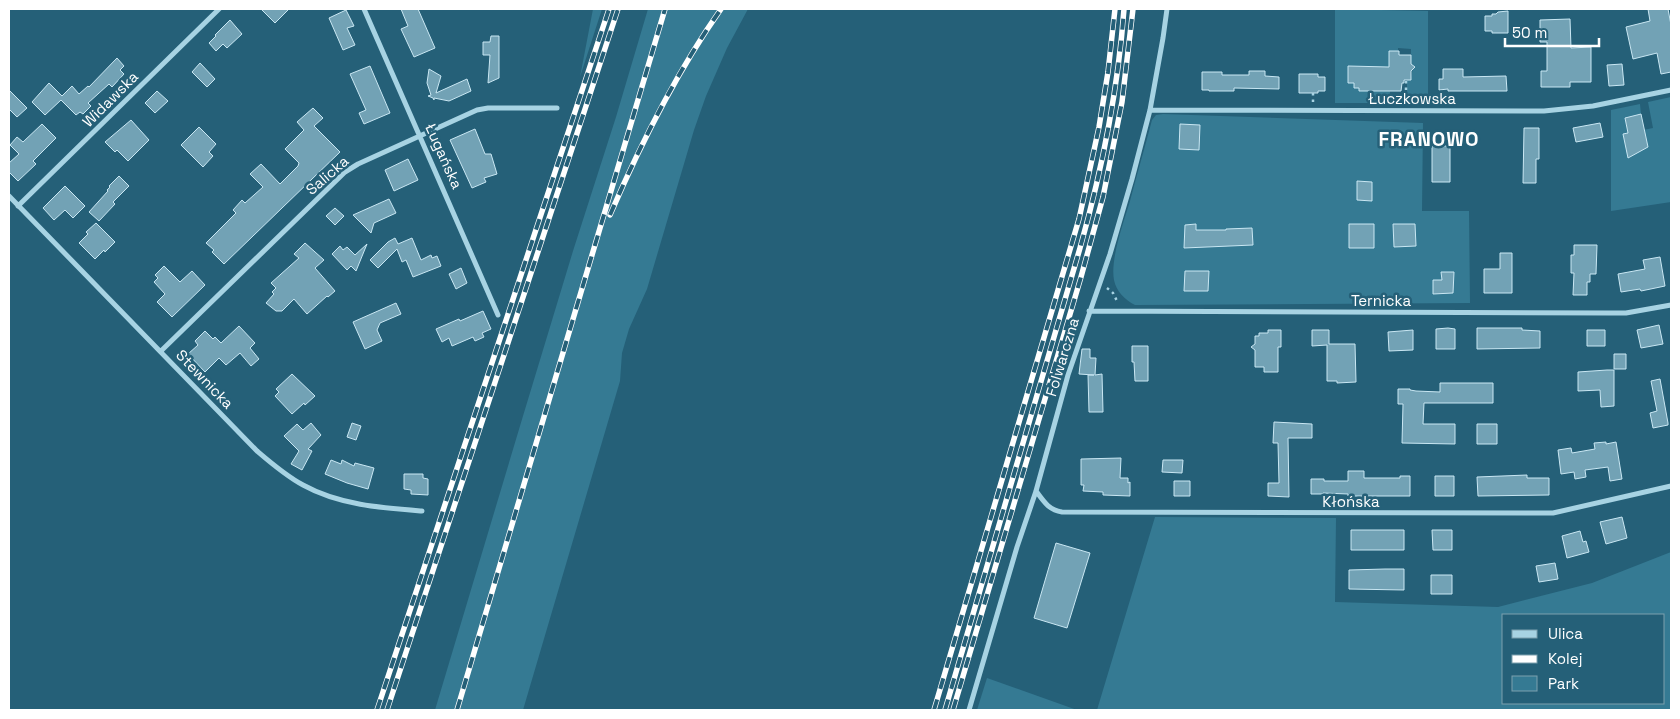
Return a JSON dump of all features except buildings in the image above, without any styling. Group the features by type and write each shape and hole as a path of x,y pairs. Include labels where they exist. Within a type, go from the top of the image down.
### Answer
{"street":[{"name":"Widawska","path":"18,206 219,9"},
{"name":"Ługańska","path":"364,9 498,315"},
{"name":"Folwarczna","path":"970,710 1036,491 1068,375 1110,254 1150,110 1167,9"},
{"name":"Łuczkowska","path":"1150,110 1544,111 1592,106 1671,90"},
{"name":"Salicka","path":"161,351 345,172 358,164 478,110 488,108 557,108"},
{"name":"Stewnicka","path":"9,196 275,467 304,486 328,496 364,505 422,511"},
{"name":"Ternicka","path":"1089,311 1609,314 1671,305"},
{"name":"Kłońska","path":"1036,491 1046,505 1062,512 1550,513 1671,486"}],"path":[{"path":"1406,80 1406,103"},
{"path":"1099,284 1114,293 1119,303 1120,312"}],"green space":[{"path":"593,9 602,9 580,77"},
{"path":"648,9 748,9 727,48 706,96 694,130 647,289 629,329 622,353 620,381 523,710 435,710 573,251"},
{"path":"1335,9 1428,11 1428,102 1407,103 1407,80 1411,80 1413,66 1411,64 1411,49 1398,48 1398,51 1389,51 1390,103 1335,103"},
{"path":"1671,97 1671,202 1611,211 1611,110 1640,104 1641,114 1625,118 1628,133 1653,128 1648,102"},
{"path":"1156,115 1423,123 1422,211 1469,211 1470,303 1135,305 1131,303 1124,298 1115,284 1114,262 1121,229 1152,120"},
{"path":"1155,517 1336,518 1335,602 1498,607 1592,583 1671,552 1671,710 1097,710"},
{"path":"987,678 1077,710 977,710"}],"railway":[{"path":"377,710 609,9"},
{"path":"387,710 618,9"},
{"path":"457,710 665,9"},
{"path":"610,215 634,161 674,83 721,9"},
{"path":"934,710 1079,219 1099,127 1108,72 1115,9"},
{"path":"945,710 1088,219 1108,130 1118,70 1124,9"},
{"path":"953,710 1103,197 1122,102 1133,9"}],"district":[{"name":"FRANOWO","path":"1429,139"}]}
